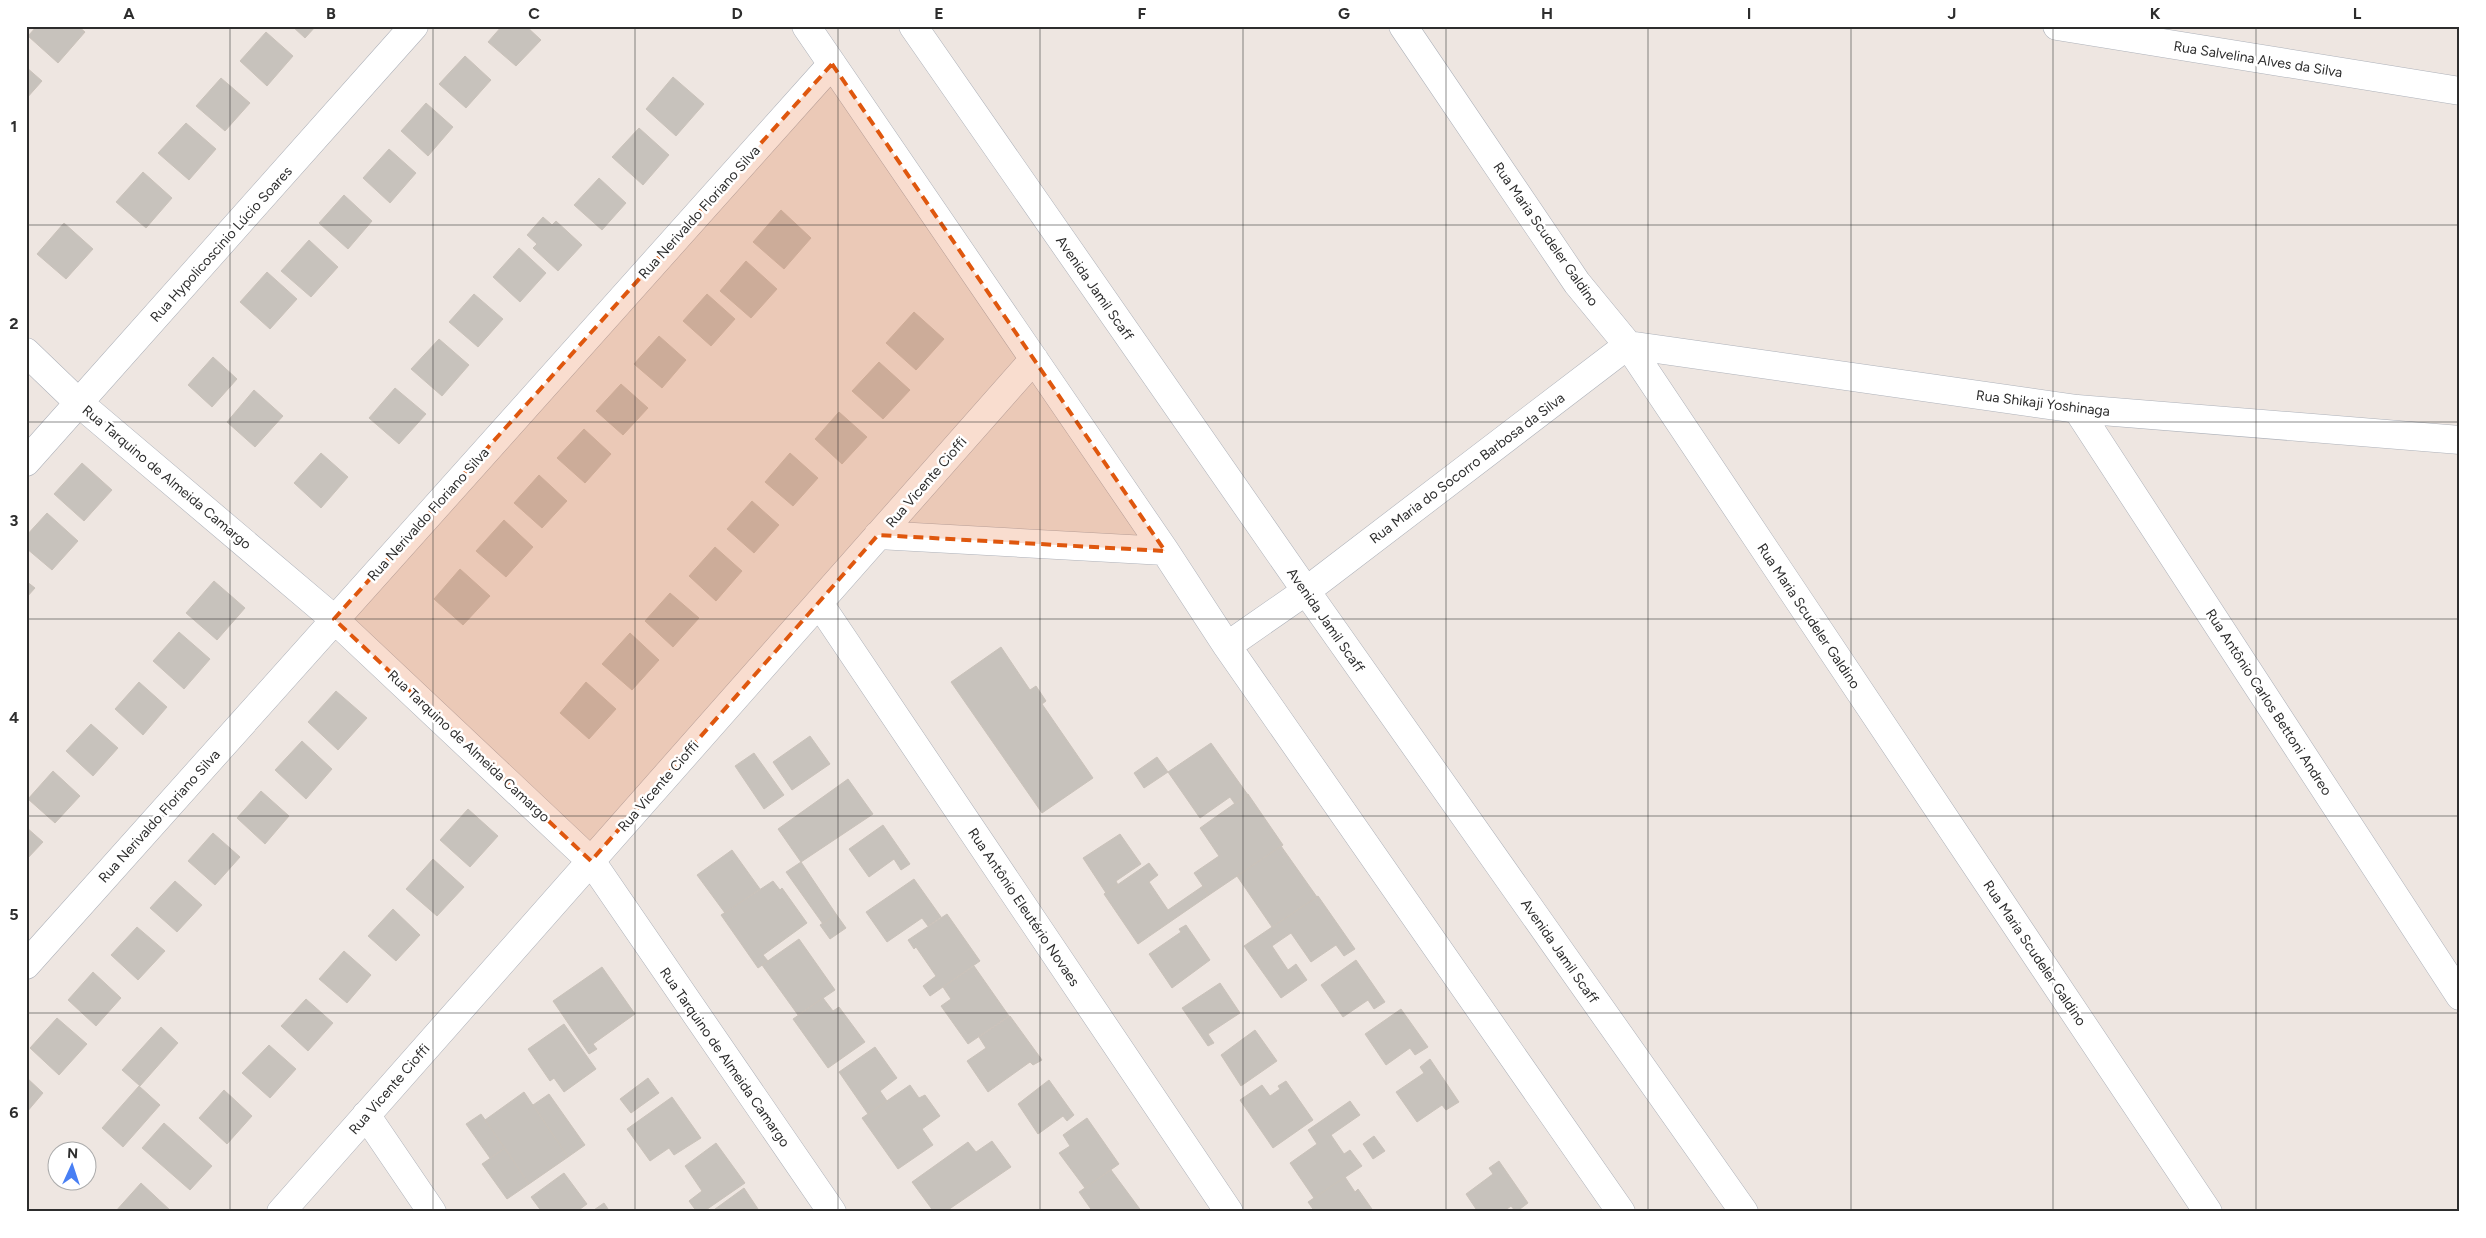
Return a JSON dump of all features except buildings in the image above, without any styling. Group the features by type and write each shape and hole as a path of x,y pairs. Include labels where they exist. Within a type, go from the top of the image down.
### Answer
{"street":[{"name":"Rua Hypolicoscinio Lúcio Soares","path":"26,462 414,26"},
{"path":"806,26 1165,551 1227,646 1621,1212"},
{"name":"Avenida Jamil Scaff","path":"913,26 1306,591 1744,1212"},
{"name":"Rua Maria Scudeler Galdino","path":"1403,26 1577,283 1628,345 2208,1212"},
{"name":"Rua Salvelina Alves da Silva","path":"2057,26 2460,91"},
{"name":"Rua Nerivaldo Floriano Silva","path":"26,965 832,64"},
{"name":"Rua Maria do Socorro Barbosa da Silva","path":"1227,646 1306,591 1628,345"},
{"name":"Rua Shikaji Yoshinaga","path":"1628,345 2077,409 2460,440"},
{"name":"Rua Tarquino de Almeida Camargo","path":"26,352 80,403 334,619 591,861 832,1212"},
{"name":"Rua Vicente Cioffi","path":"281,1212 1034,359"},
{"name":"Rua Antônio Carlos Bettoni Andreo","path":"2077,409 2460,996"},
{"path":"878,535 1165,551"},
{"name":"Rua Antônio Eleutério Novaes","path":"819,603 1229,1212"},
{"path":"366,1115 432,1212"}],"highlighted area":[{"path":"832,64 1165,551 878,535 591,861 334,619"}]}
